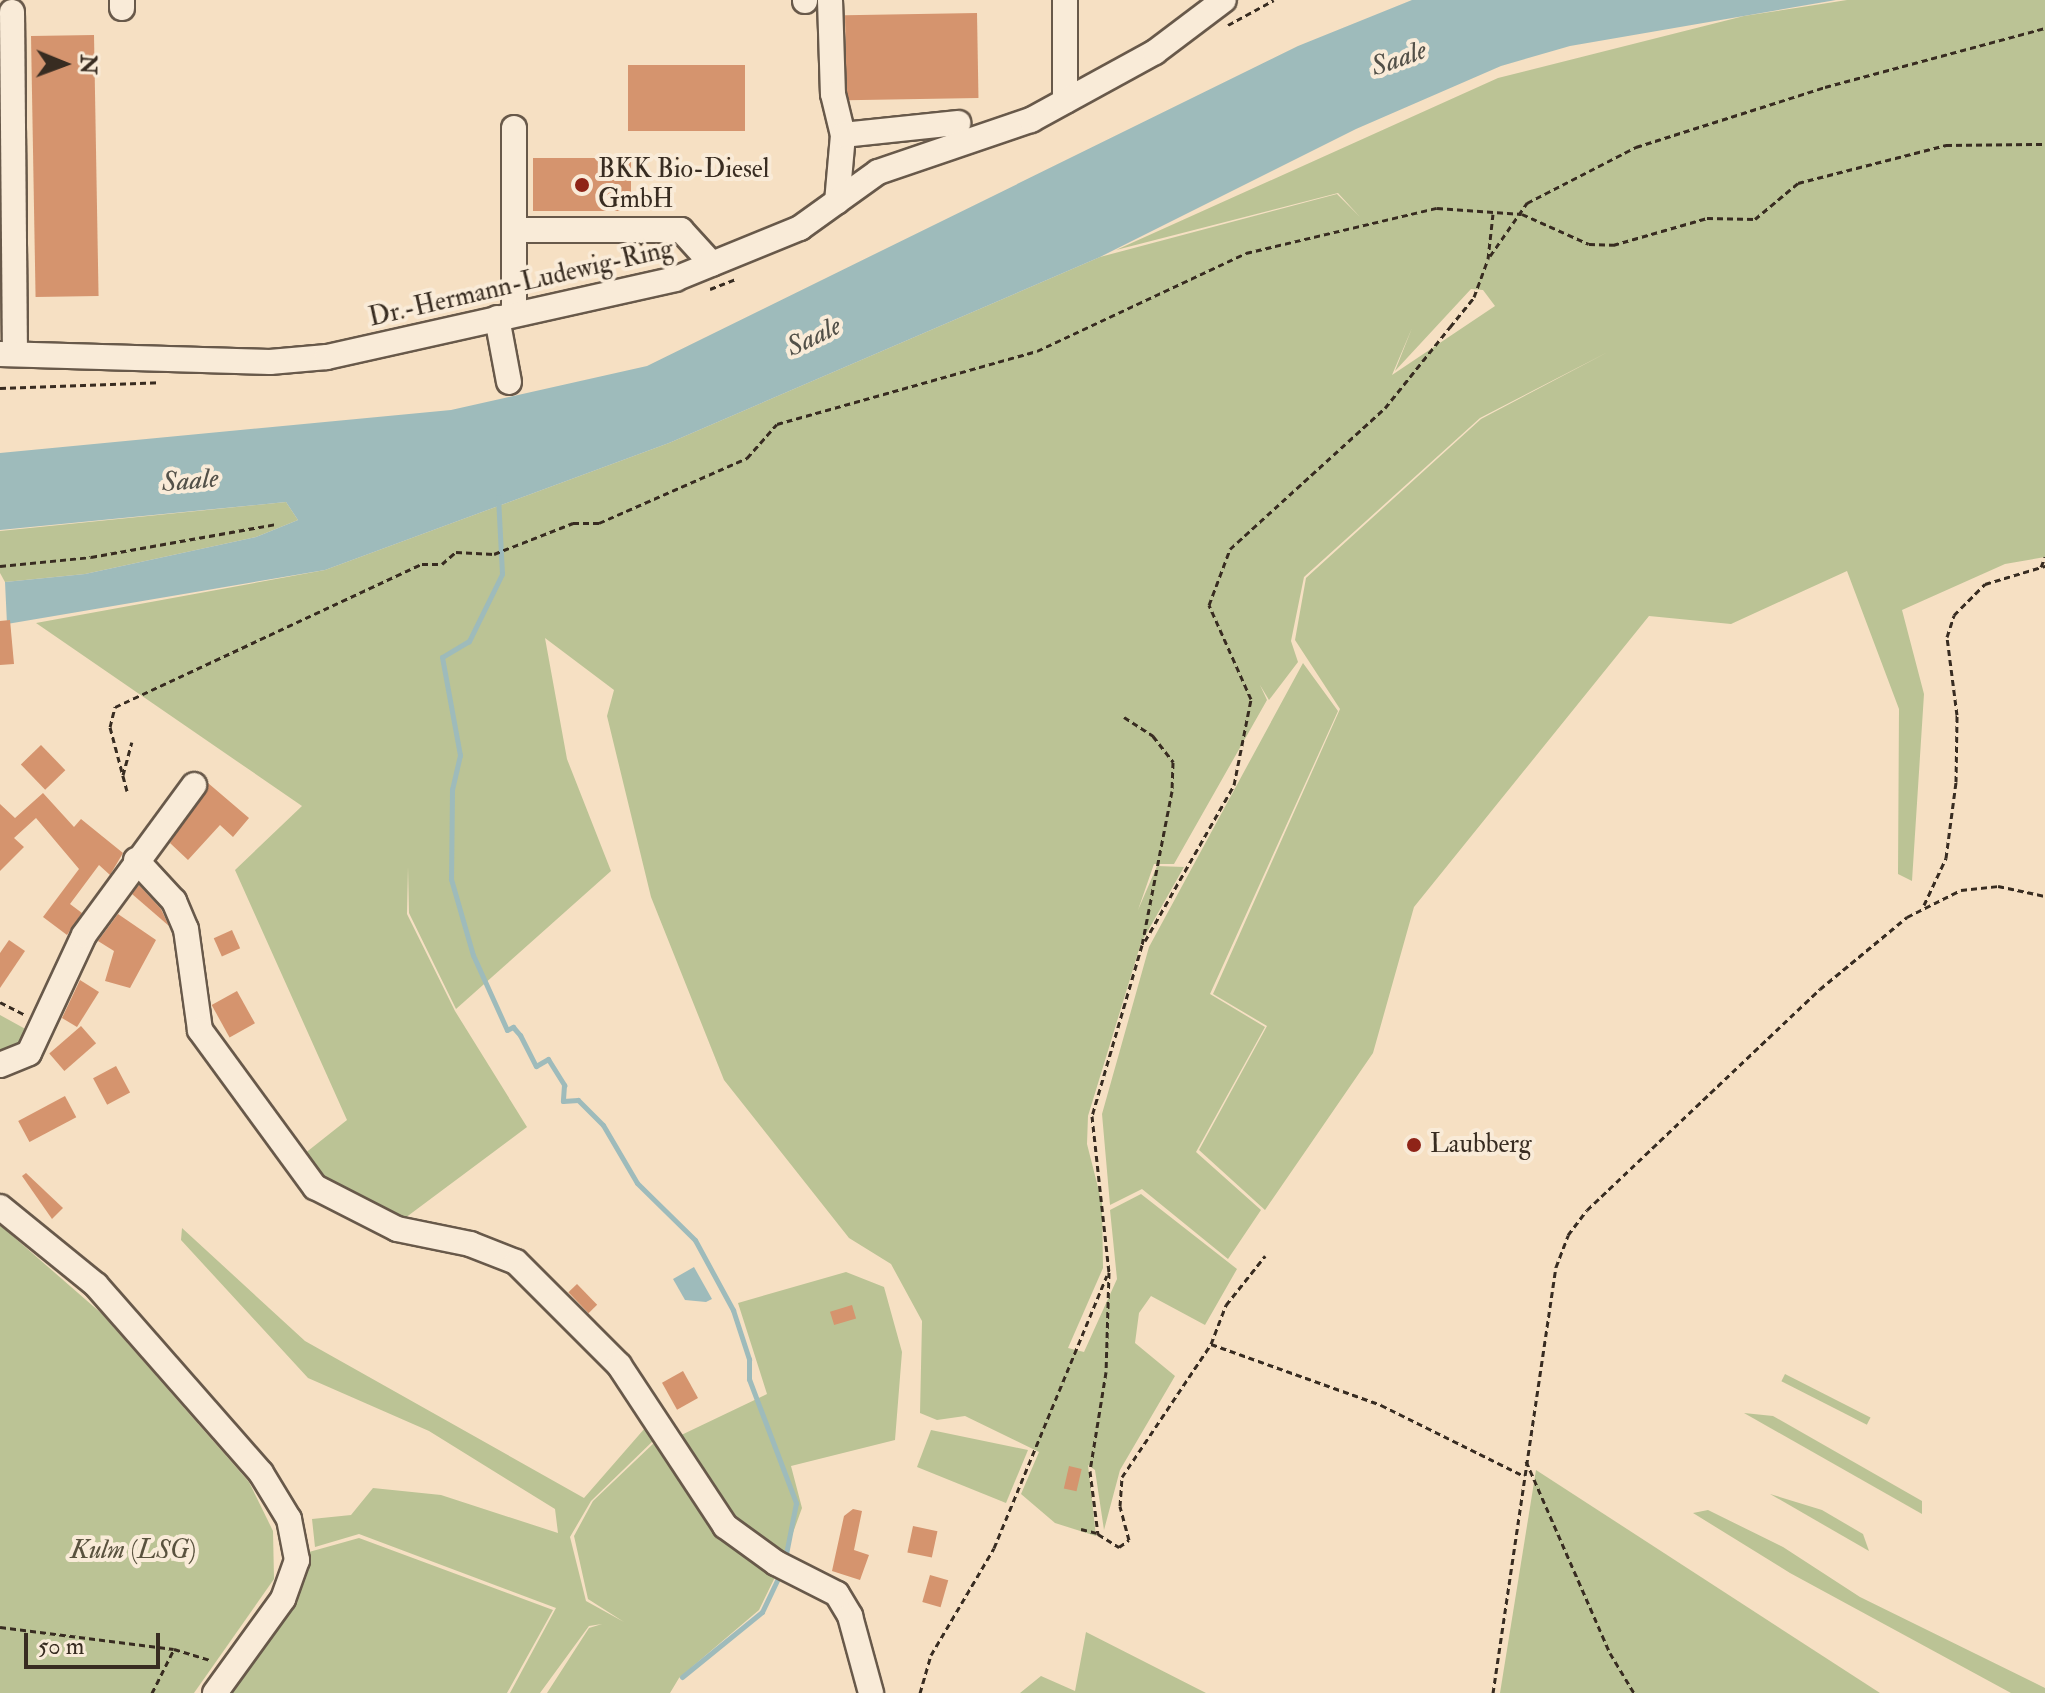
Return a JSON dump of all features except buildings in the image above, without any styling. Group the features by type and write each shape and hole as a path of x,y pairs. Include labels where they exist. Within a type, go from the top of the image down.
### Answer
{"street":[{"path":"830,0 833,94 843,135 837,202"},
{"path":"1065,0 1065,101"},
{"name":"Dr.-Hermann-Ludewig-Ring","path":"8,353 270,362 327,357 675,279 800,228 878,172 995,136 1065,101 1231,6"},
{"path":"8,353 12,12"},
{"path":"843,135 958,123"},
{"path":"509,382 506,316 515,230 514,128"},
{"path":"515,230 681,230 712,264"},
{"path":"0,1065 29,1053 84,935 136,860 194,785"},
{"path":"136,860 174,901 186,929 200,1030 315,1187 397,1229 470,1244 516,1262 619,1365 725,1526 782,1566 837,1594 850,1616 871,1693"},
{"path":"0,1207 123,1315 261,1473 289,1519 297,1560 283,1599 215,1693"}],"path":[{"path":"1216,33 1274,0"},
{"path":"1228,25 1231,6"},
{"path":"1142,945 1234,785 1251,699 1209,605 1230,549 1385,408 1474,297 1488,259 1514,214 1584,170 1684,130 2045,28"},
{"path":"127,791 110,727 115,707 422,564 442,564 456,552 494,554 573,523 599,523 747,458 777,424 1037,351 1246,253 1437,208 1522,214 1589,244 1613,245 1707,218 1755,219 1798,183 1946,145 2045,144"},
{"path":"1488,259 1493,214"},
{"path":"708,290 750,272"},
{"path":"0,388 163,382"},
{"path":"0,566 91,557 277,524"},
{"path":"1923,907 1946,858 1956,782 1957,715 1947,637 1954,615 1985,584 2043,567 2045,557"},
{"path":"1098,1534 1090,1471 1106,1372 1109,1272 1092,1116 1142,945 1173,762 1153,736 1124,717"},
{"path":"123,775 132,742"},
{"path":"1493,1693 1556,1267 1568,1235 1587,1210 1820,989 1923,907 1961,890 1998,886 2045,896"},
{"path":"0,1002 43,1023"},
{"path":"1081,1529 1098,1534 1119,1547 1129,1540 1120,1506 1122,1477 1211,1344 1226,1305 1265,1256"},
{"path":"920,1693 931,1655 994,1548 1109,1272"},
{"path":"1211,1344 1381,1405 1524,1476"},
{"path":"1526,1461 1610,1653 1634,1693"},
{"path":"0,1627 174,1649 232,1671"},
{"path":"152,1693 174,1649"}],"green space":[{"path":"1847,0 2045,0 2045,557 2005,564 1902,610 1924,694 1912,881 1898,874 1899,709 1847,571 1731,624 1649,616 1414,907 1373,1053 1265,1210 1199,1150 1267,1026 1213,994 1340,709 1295,640 1306,578 1481,419 1608,352 1480,418 1304,577 1291,641 1298,662 1269,700 1260,685 1267,700 1174,864 1154,864 1138,910 1157,866 1184,867 1141,943 1088,1116 1087,1144 1102,1203 1103,1268 1068,1348 1084,1352 1117,1279 1110,1210 1141,1194 1237,1269 1205,1325 1151,1296 1139,1313 1135,1343 1175,1376 1120,1470 1104,1530 1095,1470 1088,1465 1096,1536 1055,1523 1021,1494 1039,1452 965,1416 937,1420 920,1413 922,1321 891,1264 849,1238 724,1080 651,897 607,716 614,690 545,638 567,759 611,871 456,1009 409,913 408,867 407,914 455,1011 527,1127 397,1224 356,1206 299,1158 347,1120 235,870 302,806 36,623 325,570 669,443 1100,257 1337,194 1360,217 1338,193 1116,250 1498,78 1744,16","holes":["1471,289 1483,290 1495,306 1392,375 1412,328 1395,371"]},
{"path":"286,502 298,520 256,537 85,574 5,582 0,573 0,531"},
{"path":"1303,663 1338,711 1210,994 1265,1027 1196,1152 1261,1210 1228,1259 1142,1189 1110,1205 1102,1114 1149,947"},
{"path":"0,1015 29,1031 19,1050 0,1059"},
{"name":"Kulm (LSG)","path":"0,1225 101,1313 249,1482 273,1531 274,1579 194,1693 0,1693"},
{"path":"182,1228 305,1341 584,1498 645,1428 654,1440 591,1501 570,1537 586,1601 624,1622 588,1599 574,1536 593,1501 656,1441 719,1533 778,1571 759,1610 679,1678 670,1693 547,1693 589,1628 602,1624 589,1626 540,1693 510,1693 556,1608 359,1534 315,1547 312,1519 351,1515 373,1488 441,1495 558,1533 555,1509 429,1431 308,1378 181,1240"},
{"path":"846,1272 884,1287 902,1352 895,1440 791,1466 802,1508 783,1560 727,1524 675,1438 767,1394 738,1303"},
{"path":"1785,1374 1871,1418 1867,1425 1781,1381"},
{"path":"1744,1413 1773,1416 1922,1501 1922,1514"},
{"path":"931,1430 1028,1450 1006,1503 917,1467"},
{"path":"1536,1470 1880,1693 1500,1693"},
{"path":"1770,1494 1822,1510 1863,1534 1869,1551"},
{"path":"1708,1510 1783,1547 1860,1597 2045,1688 2045,1693 2011,1693 1790,1573 1693,1513"},
{"path":"359,1538 553,1610 507,1693 232,1693 294,1603 309,1552"},
{"path":"1086,1632 1206,1693 1020,1693 1041,1676 1075,1691"}],"water":[{"name":"Saale","path":"1412,0 1836,0 1570,46 1501,66 1356,129 1100,257 669,443 325,570 7,624 5,582 85,574 256,537 298,520 286,502 0,530 0,453 451,410 647,366 1298,46"},
{"path":"694,1267 712,1299 706,1302 685,1300 673,1279"}],"waterway":[{"path":"498,497 502,574 469,641 442,657 460,755 452,789 451,879 473,955 507,1030 513,1027 520,1035 536,1066 548,1059 564,1085 563,1101 578,1100 603,1125 637,1183 695,1240 733,1310 749,1359 749,1379 796,1503 785,1559"},
{"path":"682,1677 762,1612 781,1572"}],"place":[{"name":"BKK Bio-Diesel GmbH","path":"582,185"},
{"name":"Laubberg","path":"1414,1145"}]}
